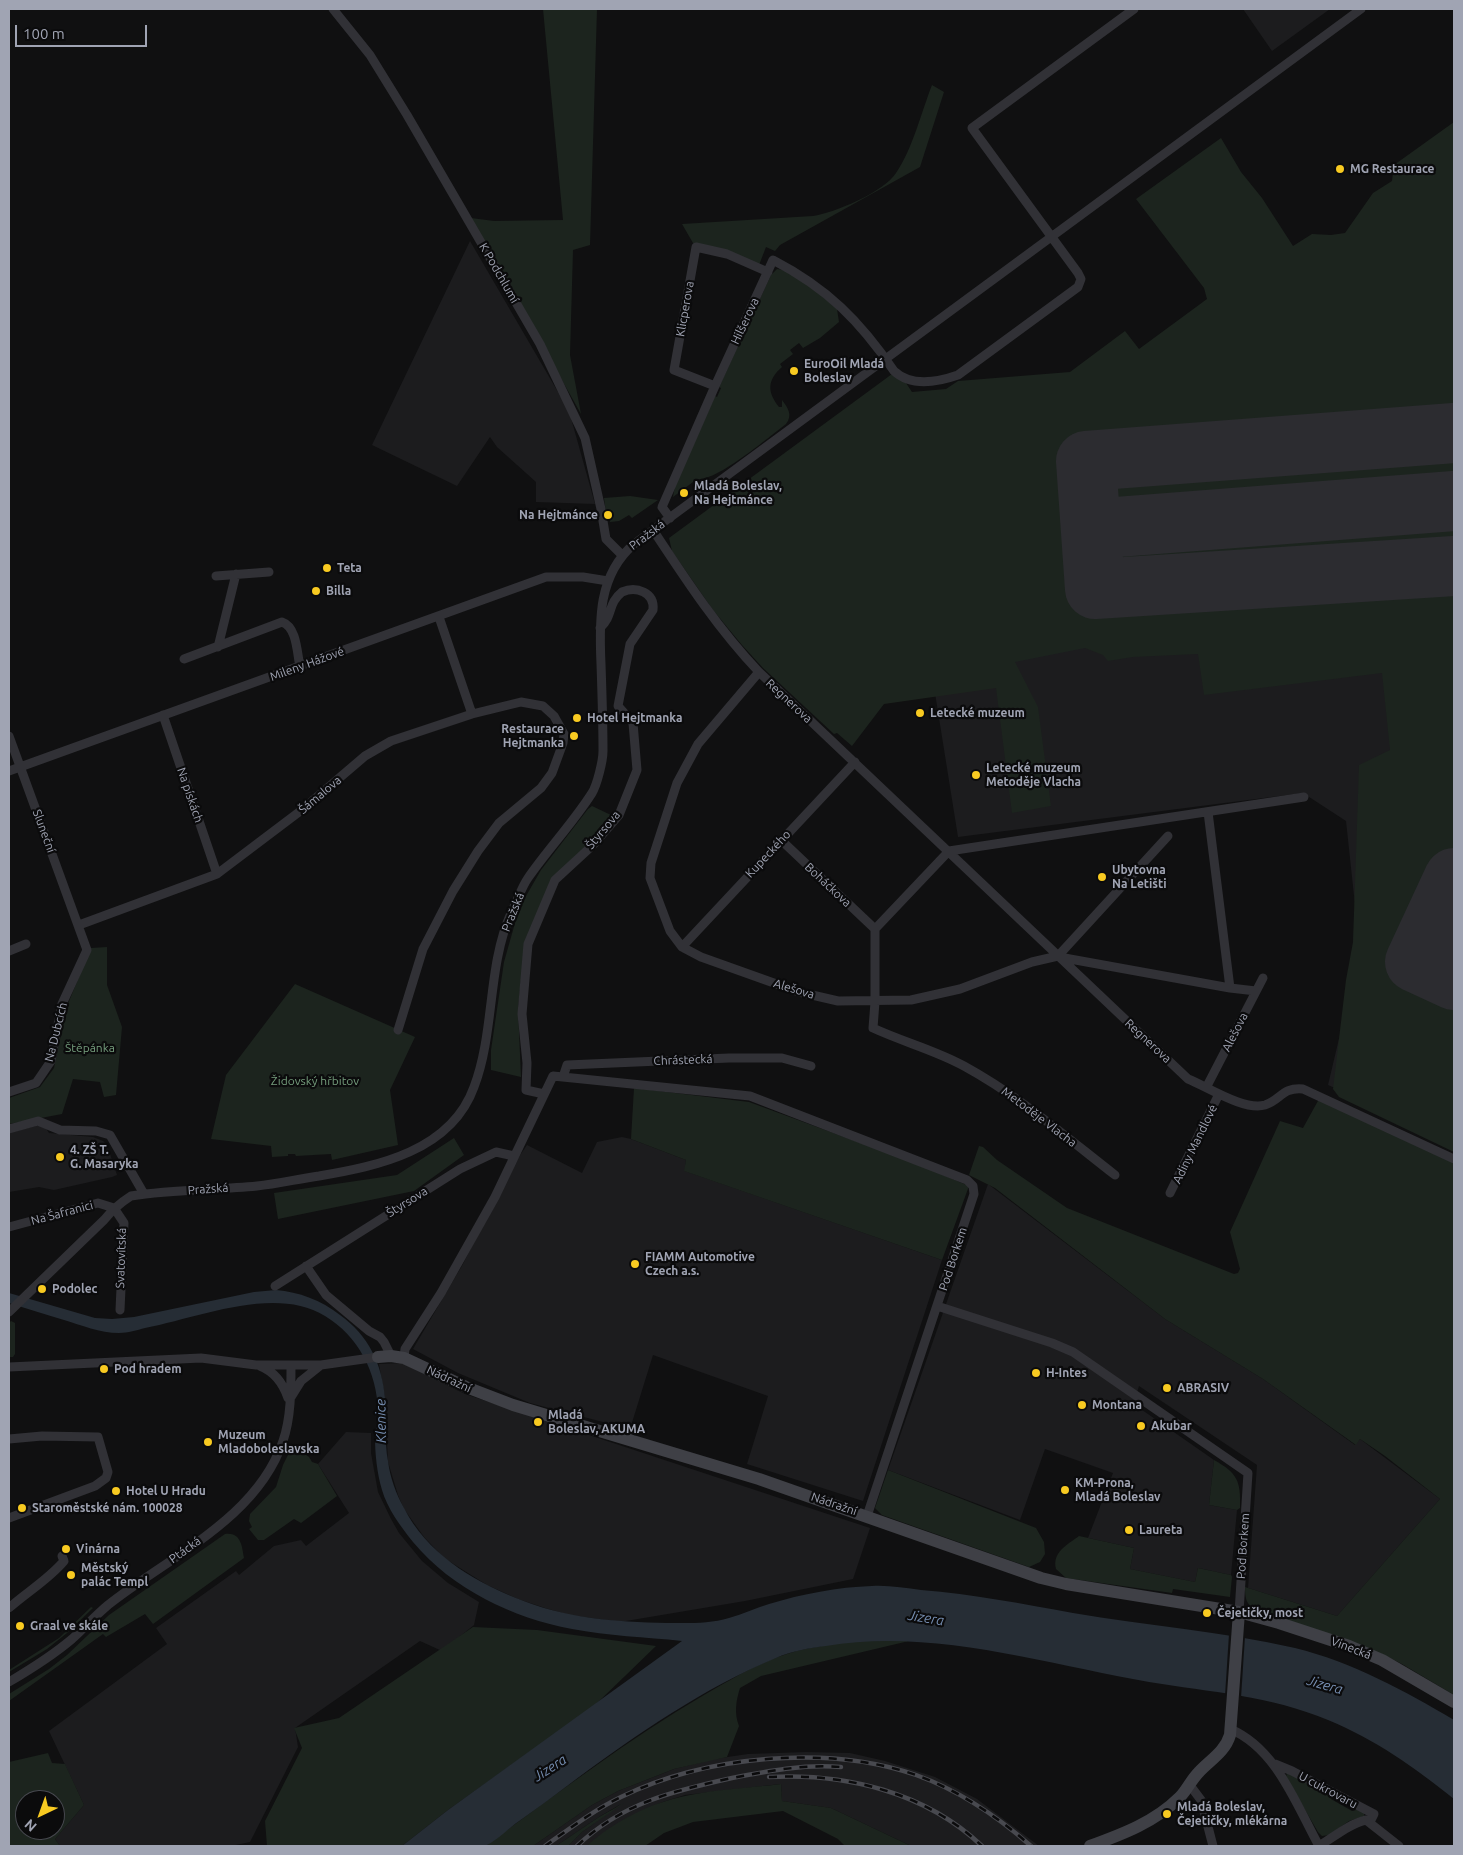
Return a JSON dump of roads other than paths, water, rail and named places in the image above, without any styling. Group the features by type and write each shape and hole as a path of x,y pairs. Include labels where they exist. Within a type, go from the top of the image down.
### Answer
{"street":[{"name":"K Podchlumí","path":"333,9 370,55 540,344 585,438 606,539 622,555"},
{"path":"768,272 774,260 798,272 819,287 853,317 888,355 894,371 908,381 946,379 958,375 1078,287 1081,279 1052,235 972,128 1134,9"},
{"name":"Pražská","path":"9,1312 114,1208 131,1196 258,1186 366,1168 396,1159 419,1148 451,1124 469,1099 480,1071 494,978 505,927 526,881 593,791 603,755 600,628 602,603 608,580 622,555 634,544 888,355 1361,9"},
{"name":"Klicperova","path":"715,386 674,370 696,248 727,254 768,272"},
{"name":"Hilšerova","path":"670,518 662,507 768,272"},
{"name":"Regnerova","path":"653,530 693,591 742,655 1188,1079 1207,1086 1219,1094 1251,1106 1265,1105 1292,1088 1303,1089 1454,1159"},
{"path":"216,576 269,572"},
{"path":"218,647 236,574"},
{"name":"Mileny Hážové","path":"9,771 546,577 583,577 608,580"},
{"name":"Štyrsova","path":"544,1094 526,1090 527,1063 522,1014 528,944 555,880 593,846 619,815 637,770 633,724 618,706 630,644 653,610 651,598 645,592 636,589 622,592 612,604 608,620 600,628"},
{"path":"439,617 472,714"},
{"path":"184,659 282,622 288,624 292,630 300,667"},
{"name":"Alešova","path":"759,672 698,744 678,783 651,863 650,878 670,932 682,947 701,957 800,992 838,1001 874,1002 911,1000 960,989 1032,962 1058,956"},
{"name":"Šámalova","path":"79,926 217,874 303,809 365,756 391,741 472,714 521,702 543,706 554,716 564,734 564,743 552,773 541,788 499,823 478,851 453,891 423,949 398,1030"},
{"name":"Na pískách","path":"163,715 217,874"},
{"name":"Sluneční","path":"9,736 79,926"},
{"name":"Kupeckého","path":"682,947 855,762"},
{"path":"874,1002 875,929 949,851 1304,797"},
{"path":"1208,812 1230,988"},
{"path":"1058,956 1168,836"},
{"name":"Boháčkova","path":"781,840 875,929"},
{"name":"Na Dubcích","path":"9,1092 36,1083 51,1061 62,1004 87,950 79,926"},
{"path":"9,951 26,944"},
{"path":"1058,956 1230,988 1256,991"},
{"name":"Alešova","path":"1207,1086 1264,978"},
{"name":"Metoděje Vlacha","path":"874,1002 872,1028 942,1055 998,1085 1029,1106 1116,1175"},
{"name":"Chrástecká","path":"562,1078 567,1065 729,1058 782,1058 811,1066"},
{"name":"Pod Borkem","path":"544,1094 553,1076 750,1096 967,1180 973,1186 974,1194 937,1306 1052,1343 1073,1352 1248,1473 1239,1612"},
{"path":"306,1266 326,1295 369,1331 380,1337 397,1357 405,1349 441,1293 495,1197 544,1094"},
{"name":"Adiny Mandlové","path":"1170,1193 1219,1094"},
{"path":"9,1129 38,1122 60,1130 96,1131 110,1135 144,1194"},
{"name":"Štyrsova","path":"275,1286 460,1169 496,1152 514,1156"},
{"name":"Na Šafranici","path":"9,1227 98,1203 114,1208"},
{"name":"Svatovítská","path":"114,1208 124,1223 120,1310"},
{"name":"Nádražní","path":"867,1516 937,1306"},
{"name":"Nádražní","path":"11,1366 201,1358 256,1364 321,1365 378,1357 397,1357 513,1405 759,1478 1032,1574 1066,1584 1239,1612"},
{"path":"256,1364 278,1378 285,1388 289,1401"},
{"name":"Ptácká","path":"9,1682 72,1639 108,1606 244,1505 262,1481 283,1441 288,1421 291,1365"},
{"name":"Ptácká","path":"289,1401 301,1380 321,1365"},
{"path":"9,1438 42,1436 98,1437 108,1472 106,1478 96,1486 9,1518"},
{"path":"9,1608 55,1572 64,1562 62,1556"},
{"path":"1090,1846 1143,1824 1161,1813 1181,1796 1198,1773 1224,1748 1228,1741 1230,1729 1239,1612"},
{"name":"Vinecká","path":"1239,1612 1314,1634 1382,1660 1454,1702"},
{"name":"U cukrovaru","path":"1230,1729 1248,1737 1274,1764 1318,1846 1335,1837 1352,1824 1366,1820 1399,1846"},
{"name":"U cukrovaru","path":"1274,1764 1292,1770 1374,1814 1370,1822"},
{"path":"1189,1784 1201,1800 1213,1846"}],"water":[{"path":"276,1290 301,1295 325,1305 359,1332 372,1352 381,1374 386,1406 386,1437 389,1467 401,1503 413,1524 437,1551 451,1563 499,1591 534,1605 590,1618 691,1623 721,1620 807,1594 846,1588 890,1586 960,1594 1101,1618 1268,1642 1316,1654 1357,1669 1378,1678 1454,1720 1454,1799 1409,1765 1362,1736 1328,1720 1285,1705 1109,1675 988,1650 907,1642 866,1642 788,1653 723,1683 697,1697 622,1746 487,1845 460,1847 402,1846 448,1810 682,1641 613,1635 572,1629 528,1617 485,1599 446,1574 429,1559 399,1524 387,1504 382,1490 375,1450 378,1414 377,1397 364,1356 347,1334 325,1316 305,1307 283,1303 260,1304 236,1307 119,1333 105,1332 9,1303 9,1293 95,1318 112,1319 134,1317 254,1292"}],"railway":[{"path":"545,1846 601,1808 654,1783 690,1772 728,1764 767,1759 806,1758 844,1760 881,1765 932,1781 977,1805 1031,1846"},
{"path":"577,1846 594,1831 630,1809 689,1788 732,1778 800,1767 841,1767"},
{"path":"769,1777 827,1778 883,1790 910,1799 936,1812 960,1827 982,1846"}],"place":[{"name":"MG Restaurace","path":"1340,169"},
{"name":"EuroOil Mladá Boleslav","path":"794,371"},
{"name":"Mladá Boleslav, Na Hejtmánce","path":"684,493"},
{"name":"Na Hejtmánce","path":"608,515"},
{"name":"Teta","path":"327,568"},
{"name":"Billa","path":"316,591"},
{"name":"Letecké muzeum","path":"920,713"},
{"name":"Hotel Hejtmanka","path":"577,718"},
{"name":"Restaurace Hejtmanka","path":"574,736"},
{"name":"Letecké muzeum Metoděje Vlacha","path":"976,775"},
{"name":"Ubytovna Na Letišti","path":"1102,877"},
{"name":"4. ZŠ T. G. Masaryka","path":"60,1157"},
{"name":"FIAMM Automotive Czech a.s.","path":"635,1264"},
{"name":"Podolec","path":"42,1289"},
{"name":"Pod hradem","path":"104,1369"},
{"name":"H-Intes","path":"1036,1373"},
{"name":"ABRASIV","path":"1167,1388"},
{"name":"Montana","path":"1082,1405"},
{"name":"Mladá Boleslav, AKUMA","path":"538,1422"},
{"name":"Akubar","path":"1141,1426"},
{"name":"Muzeum Mladoboleslavska","path":"208,1442"},
{"name":"KM-Prona, Mladá Boleslav","path":"1065,1490"},
{"name":"Hotel U Hradu","path":"116,1491"},
{"name":"Staroměstské nám. 100028","path":"22,1508"},
{"name":"Laureta","path":"1129,1530"},
{"name":"Vinárna","path":"66,1549"},
{"name":"Městský palác Templ","path":"71,1575"},
{"name":"Čejetičky, most","path":"1207,1613"},
{"name":"Graal ve skále","path":"20,1626"},
{"name":"Mladá Boleslav, Čejetičky, mlékárna","path":"1167,1814"}],"park label":[{"name":"Štěpánka","path":"90,1048"},
{"name":"Židovský hřbitov","path":"315,1081"}],"water label":[{"name":"Klenice","path":"381,1421"},
{"name":"Jizera","path":"926,1618"},
{"name":"Jizera","path":"1325,1685"},
{"name":"Jizera","path":"550,1768"}]}
